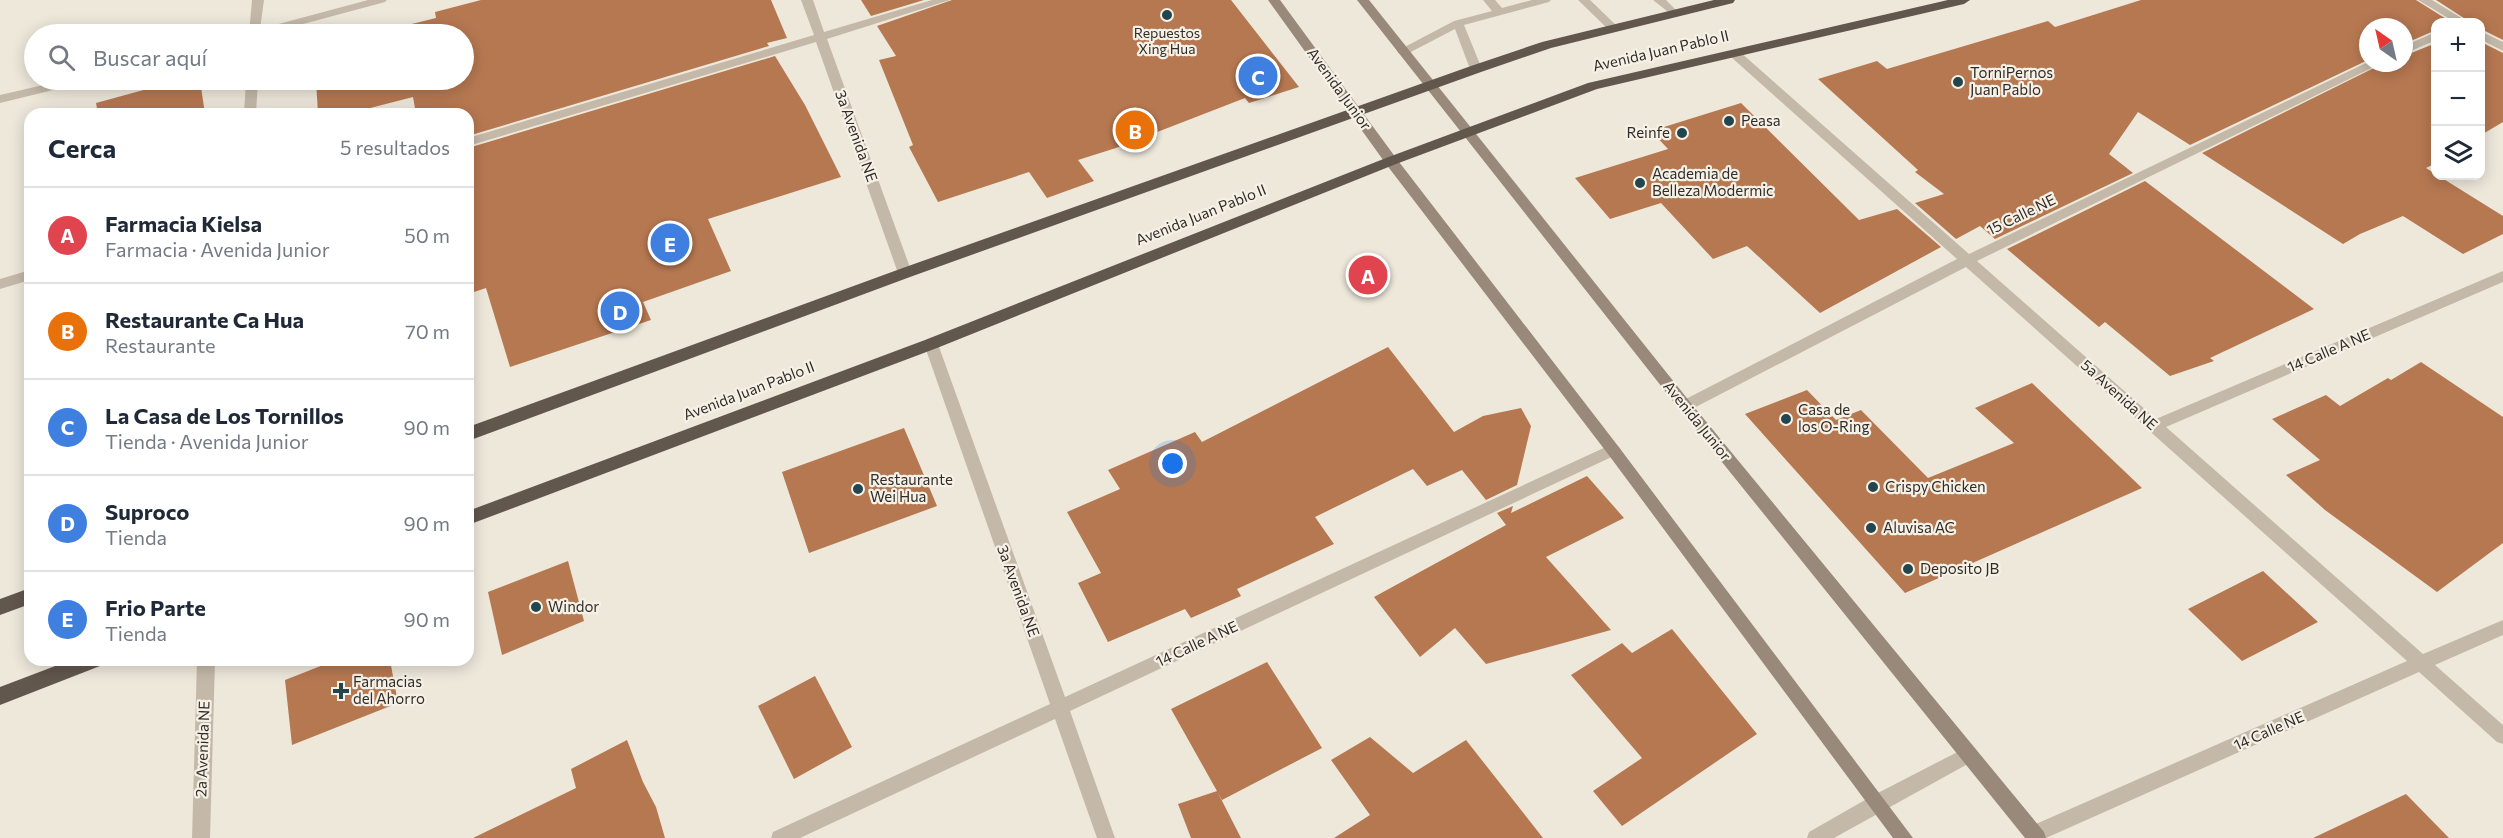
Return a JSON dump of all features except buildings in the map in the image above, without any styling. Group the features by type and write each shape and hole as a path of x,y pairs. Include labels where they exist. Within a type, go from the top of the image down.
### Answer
{"highway":[{"path":"474,432 905,273 1476,69 1547,45 1672,12 1729,0"},
{"name":"Avenida Juan Pablo II","path":"474,516 931,344 1391,161 1593,86 1964,0"},
{"path":"0,607 24,598"},
{"path":"0,696 78,666"}],"main road":[{"name":"Avenida Junior","path":"1274,0 1391,161 1613,450 1904,838"},
{"name":"Avenida Junior","path":"1363,0 1684,406 2036,836"}],"street":[{"path":"256,24 258,0"},
{"path":"292,24 381,0"},
{"name":"3a Avenida NE","path":"807,0 905,273"},
{"path":"474,140 944,0"},
{"path":"1489,0 1500,12"},
{"path":"1403,51 1458,23 1545,0"},
{"path":"1584,0 1614,28"},
{"path":"1659,0 1672,12"},
{"path":"2424,0 2454,18"},
{"path":"1458,23 1476,69"},
{"path":"2485,36 2503,47"},
{"path":"2413,46 2431,37"},
{"name":"5a Avenida NE","path":"1735,54 2503,736"},
{"name":"15 Calle NE","path":"1684,406 1966,260 2359,71"},
{"path":"0,99 37,90"},
{"path":"250,108 251,90"},
{"path":"0,284 24,276"},
{"name":"14 Calle A NE","path":"2154,426 2503,276"},
{"name":"3a Avenida NE","path":"931,344 1106,838"},
{"name":"14 Calle A NE","path":"780,838 1613,450"},
{"name":"14 Calle NE","path":"2036,836 2503,627"},
{"name":"2a Avenida NE","path":"201,838 206,666"},
{"path":"1816,838 1969,754"}],"place":[{"name":"Repuestos Xing Hua","path":"1167,15"},
{"name":"La Casa de Los Tornillos","path":"1258,76"},
{"name":"TorniPernos Juan Pablo","path":"1958,82"},
{"name":"Peasa","path":"1729,121"},
{"name":"Restaurante Ca Hua","path":"1135,130"},
{"name":"Reinfe","path":"1682,133"},
{"name":"Academia de Belleza Modermic","path":"1640,183"},
{"name":"Frio Parte","path":"670,243"},
{"name":"Farmacia Kielsa","path":"1368,275"},
{"name":"Suproco","path":"620,311"},
{"name":"Casa de los O-Ring","path":"1786,419"},
{"name":"Crispy Chicken","path":"1873,487"},
{"name":"Restaurante Wei Hua","path":"858,489"},
{"name":"Aluvisa AC","path":"1871,528"},
{"name":"Deposito JB","path":"1908,569"},
{"name":"Windor","path":"536,607"},
{"name":"Farmacias del Ahorro","path":"341,691"}]}
